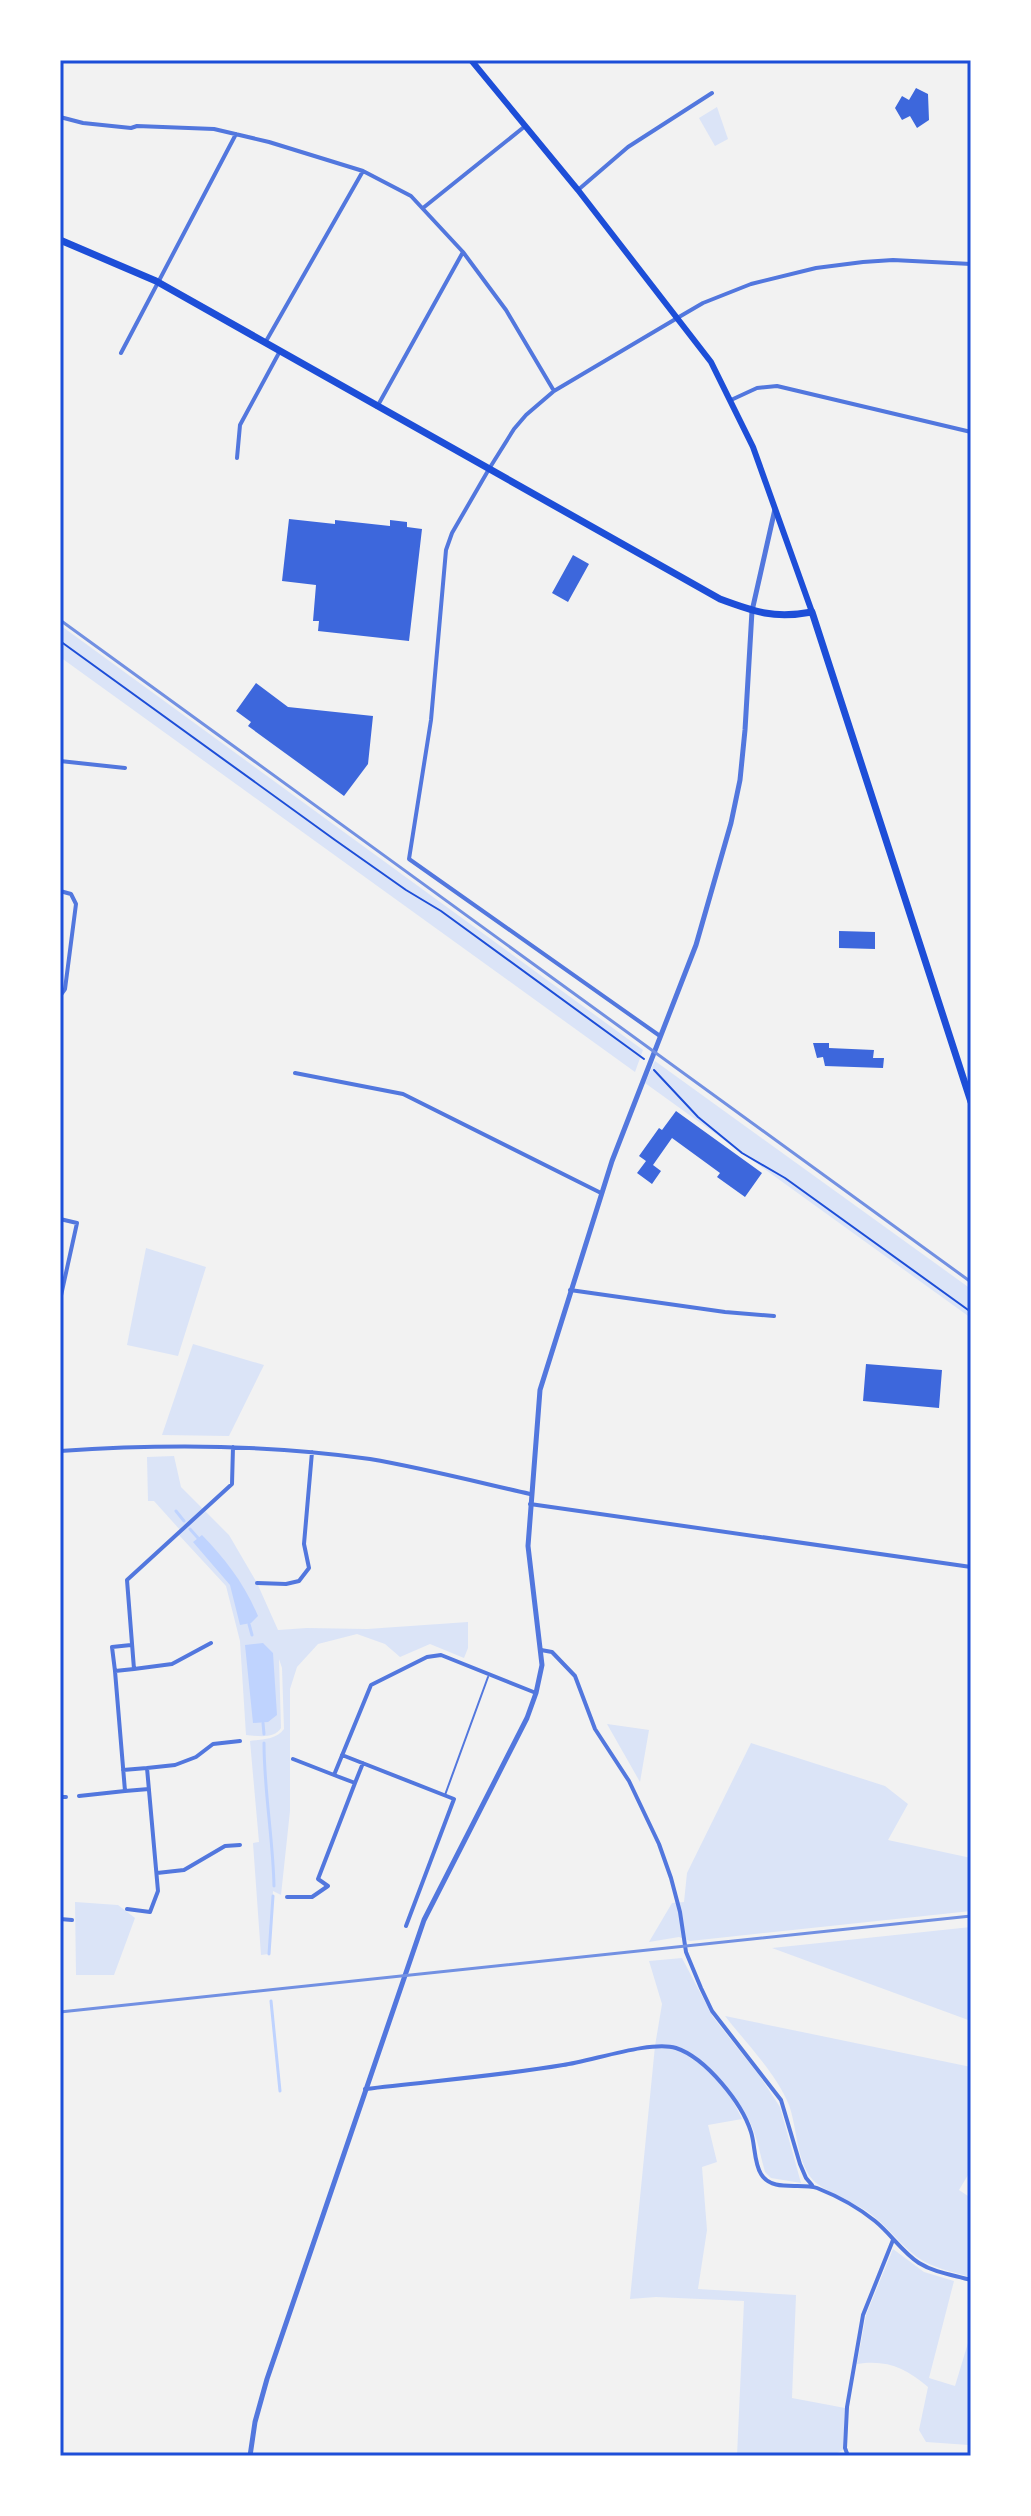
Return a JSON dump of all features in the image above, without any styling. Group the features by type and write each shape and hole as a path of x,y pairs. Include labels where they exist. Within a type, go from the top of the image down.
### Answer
{"main road":[{"path":"471,60 679,317 711,362 731,400 753,447 812,612 971,1102"},
{"path":"60,240 156,281 686,581 752,611 787,616 812,612"}],"street":[{"path":"578,190 628,147 712,93"},
{"path":"60,117 83,123 131,128 214,129 301,151 363,171 411,196 463,252 506,310 554,391"},
{"path":"423,208 525,126"},
{"path":"121,353 156,281 236,134"},
{"path":"265,343 363,171"},
{"path":"377,407 463,252"},
{"path":"660,1036 409,859 431,720 446,550 452,533 514,429 554,391 703,303 751,284 816,268 879,260 971,264"},
{"path":"237,458 240,425 280,351"},
{"path":"731,400 757,388 777,386 971,432"},
{"path":"250,2456 255,2422 267,2379 424,1920 527,1718 536,1693 542,1665 529,1573 530,1494 540,1390 601,1193 696,945 731,823 740,780 745,730 752,611 775,506"},
{"path":"60,761 125,768"},
{"path":"60,891 71,894 76,904 65,989 60,996"},
{"path":"295,1073 403,1094 601,1193"},
{"path":"60,1219 77,1223 60,1300"},
{"path":"570,1290 774,1316"},
{"path":"60,1451 154,1445 312,1452 372,1460 530,1494"},
{"path":"134,1669 127,1580 232,1484 233,1447"},
{"path":"257,1583 299,1581 309,1568 304,1544 312,1452"},
{"path":"530,1504 971,1567"},
{"path":"115,1671 172,1664 211,1643"},
{"path":"125,1791 112,1647 131,1645"},
{"path":"541,1650 552,1652 575,1676 595,1729 629,1781 659,1844 671,1878 686,1952 696,1978 712,2011 781,2100 806,2178 814,2187 876,2222 918,2262 934,2270 971,2280"},
{"path":"334,1775 371,1685 427,1657 441,1655 536,1693"},
{"path":"123,1770 175,1765 196,1757 213,1744 240,1741"},
{"path":"342,1755 454,1799 406,1926"},
{"path":"293,1759 355,1783"},
{"path":"287,1897 312,1897 328,1886 318,1879 363,1763"},
{"path":"127,1909 150,1912 158,1891 147,1768"},
{"path":"79,1796 149,1789"},
{"path":"157,1873 184,1870 225,1846 240,1845"},
{"path":"60,1919 72,1920"},
{"path":"365,2089 561,2066 655,2045 675,2047 697,2061 732,2096 752,2134 761,2174 769,2181 784,2186 814,2187"},
{"path":"848,2456 845,2448 847,2407 861,2327 893,2240"}],"lane":[{"path":"445,1795 489,1676"}],"path":[{"path":"60,641 347,849 441,911 649,1063 698,1117 742,1153 785,1178 971,1312"}],"shaded area":[{"path":"717,107 728,139 715,146 699,118"},
{"path":"60,625 643,1050 635,1072 60,657"},
{"path":"655,1061 971,1289 971,1318 645,1083"},
{"path":"146,1248 206,1267 178,1356 127,1345"},
{"path":"193,1344 264,1365 229,1436 162,1435"},
{"path":"174,1456 181,1487 229,1535 257,1583 278,1630 367,1629 468,1622 468,1648 464,1658 430,1644 400,1657 385,1644 357,1634 318,1644 297,1667 290,1689 290,1811 281,1895 273,1891 269,1954 261,1955 253,1843 259,1842 250,1741 273,1737 284,1729 282,1668 279,1659 281,1728 270,1735 246,1735 240,1641 226,1586 178,1534 181,1531 154,1501 148,1501 147,1457"},
{"path":"607,1724 649,1730 640,1782"},
{"path":"751,1743 885,1786 908,1804 888,1840 971,1858 971,1911 690,1941 679,1937 649,1942 672,1903 684,1902 687,1873"},
{"path":"75,1902 118,1905 135,1918 114,1975 76,1975"},
{"path":"971,1927 971,2021 772,1948"},
{"path":"682,1958 713,2017 780,2107 801,2183 771,2178 765,2172 748,2118 712,2070 686,2051 660,2045 687,2054 699,2062 720,2082 742,2119 708,2125 717,2162 702,2167 707,2230 698,2289 796,2295 792,2398 845,2408 843,2450 831,2456 737,2456 744,2301 656,2297 630,2299 655,2046 662,2004 649,1961"},
{"path":"725,2016 971,2067 971,2170 959,2190 971,2198 971,2277 925,2262 865,2210 813,2180 802,2158 792,2114 783,2093 769,2070"},
{"path":"893,2249 924,2272 954,2281 929,2378 955,2386 971,2333 969,2445 926,2442 919,2430 928,2387 920,2380 886,2364 857,2364 866,2315"}],"water":[{"path":"202,1535 227,1563 247,1593 258,1616 251,1623 240,1625 230,1585 193,1542"},
{"path":"263,1643 273,1653 277,1715 268,1722 253,1723 245,1645"}],"building":[{"path":"916,88 928,94 929,120 917,128 910,116 902,120 895,108 902,96 909,100"},
{"path":"289,519 390,526 390,520 407,522 407,527 422,529 409,641 318,631 319,621 313,621 316,585 282,581"},
{"path":"573,555 589,564 568,602 552,593"},
{"path":"256,683 288,707 373,716 368,764 344,796 248,726 251,722 236,711"},
{"path":"839,931 875,932 875,949 839,948"},
{"path":"813,1043 829,1043 829,1048 874,1050 873,1058 884,1058 883,1068 825,1066 823,1057 817,1058"},
{"path":"676,1111 762,1173 745,1197 717,1177 720,1173 672,1138 653,1165 661,1171 652,1184 637,1173 646,1161 639,1156"},
{"path":"866,1364 942,1370 939,1408 863,1401"}],"waterway":[{"path":"176,1511 184,1521"},
{"path":"190,1529 198,1538"},
{"path":"249,1624 252,1635"},
{"path":"263,1723 264,1734"},
{"path":"264,1743 274,1886"},
{"path":"269,1954 273,1896"},
{"path":"271,2001 280,2091"}],"railway":[{"path":"60,620 971,1282"},
{"path":"60,2012 971,1916"}]}
